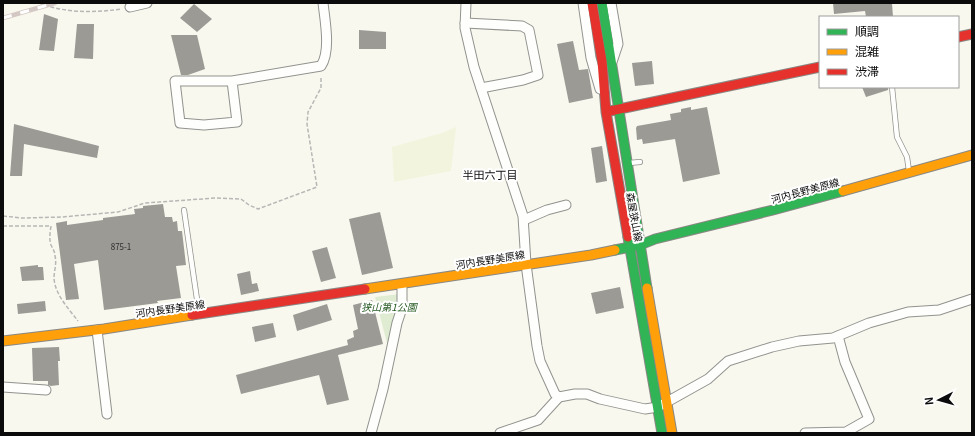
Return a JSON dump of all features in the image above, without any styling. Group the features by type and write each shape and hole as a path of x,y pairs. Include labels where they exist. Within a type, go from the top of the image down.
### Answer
{"main road":[{"name":"森屋狭山線","path":"592,3 602,61 606,112 662,433"},
{"name":"森屋狭山線","path":"602,3 640,245 672,433"},
{"path":"959,37 972,34"},
{"path":"606,112 819,67"},
{"name":"河内長野美原線","path":"3,341 97,330 591,255 640,245 655,239 773,210 972,155"}],"street":[{"path":"130,7 147,3"},
{"path":"232,81 237,122 204,125 180,123 175,81 232,81 320,66 324,61 327,36 324,3"},
{"path":"466,3 465,28 469,48 524,216 526,264 540,361 555,394 559,397"},
{"path":"583,3 591,58 606,112"},
{"path":"611,3 618,44 612,63"},
{"path":"465,23 522,26 529,30 538,75 523,80 481,88"},
{"path":"524,220 533,215 566,205"},
{"path":"371,433 383,389 396,323 402,308 402,284"},
{"path":"500,433 538,420 559,397 575,394 587,394 600,399 645,409 658,407 708,379 728,361 772,347 799,341 833,338 869,323 908,312 939,310 972,299"},
{"path":"97,330 107,414"},
{"path":"805,433 846,432 869,419 845,362 838,336"},
{"path":"3,387 46,390"}],"lane":[{"path":"892,88 897,137 907,156 909,173"},
{"path":"627,164 640,162"},
{"path":"184,210 199,315"}],"path":[{"path":"39,3 61,10 102,12 130,7"},
{"path":"3,216 22,218 62,217 118,212 145,203 216,198 241,199 258,209 317,187 308,124 308,112 321,88 320,66"},
{"path":"3,226 51,226 49,238 50,244 54,251 56,265 54,280 65,305 78,321"}],"green space":[{"path":"456,127 451,171 394,182 392,147 442,133"},
{"name":"狭山第1公園","path":"400,294 400,305 388,347 375,297"}],"building":[{"path":"833,3 892,3 893,16 866,16 865,11 834,14"},
{"path":"194,4 212,19 197,32 180,18"},
{"path":"44,14 58,19 54,51 39,50"},
{"path":"77,24 94,24 93,59 74,58"},
{"path":"359,30 386,32 386,49 359,49"},
{"path":"171,35 197,35 205,69 188,75 181,75"},
{"path":"573,41 579,70 588,69 593,98 569,103 557,44"},
{"path":"652,61 654,84 635,86 632,63"},
{"path":"862,88 888,88 888,90 866,97"},
{"path":"691,107 691,110 707,107 720,174 683,182 675,139 643,144 642,139 637,140 636,128 637,126 671,120 670,114 681,112 681,109"},
{"path":"14,124 99,146 97,158 24,144 22,176 10,176"},
{"path":"602,146 607,181 596,183 591,148"},
{"path":"163,204 165,217 172,217 173,222 177,221 178,231 182,231 186,265 176,266 181,298 157,301 158,303 104,310 98,260 74,264 79,299 66,300 56,223 67,221 67,225 103,220 103,218 135,214 134,209 143,208 143,206"},
{"path":"380,212 393,268 362,275 349,219"},
{"path":"327,247 336,278 321,282 312,251"},
{"path":"38,265 38,267 43,267 44,280 22,281 20,267"},
{"path":"250,271 252,284 257,283 259,291 241,295 237,274"},
{"path":"620,287 624,308 596,314 591,293"},
{"path":"372,300 383,344 338,355 349,400 327,405 319,375 241,394 236,375 348,345 347,340 354,337 353,331 358,329 353,305"},
{"path":"45,301 46,311 18,314 17,304"},
{"path":"327,304 332,320 297,331 293,315"},
{"path":"273,323 276,337 255,342 252,327"},
{"path":"59,347 59,385 48,385 48,381 33,381 32,348"}],"railway":[{"path":"3,18 55,3"}],"traffic: fast":[{"path":"602,3 647,288"},
{"path":"615,250 640,245 655,239 843,191"},
{"path":"628,237 662,433"}],"traffic: slow":[{"path":"843,191 972,155"},
{"path":"365,289 591,255 615,250"},
{"path":"647,288 672,433"},
{"path":"3,341 104,329 192,315"}],"traffic: jam":[{"path":"592,3 602,61 606,112 628,237"},
{"path":"959,37 972,34"},
{"path":"610,111 819,67"},
{"path":"192,315 365,289"}],"district":[{"name":"半田六丁目","path":"490,174"}]}
